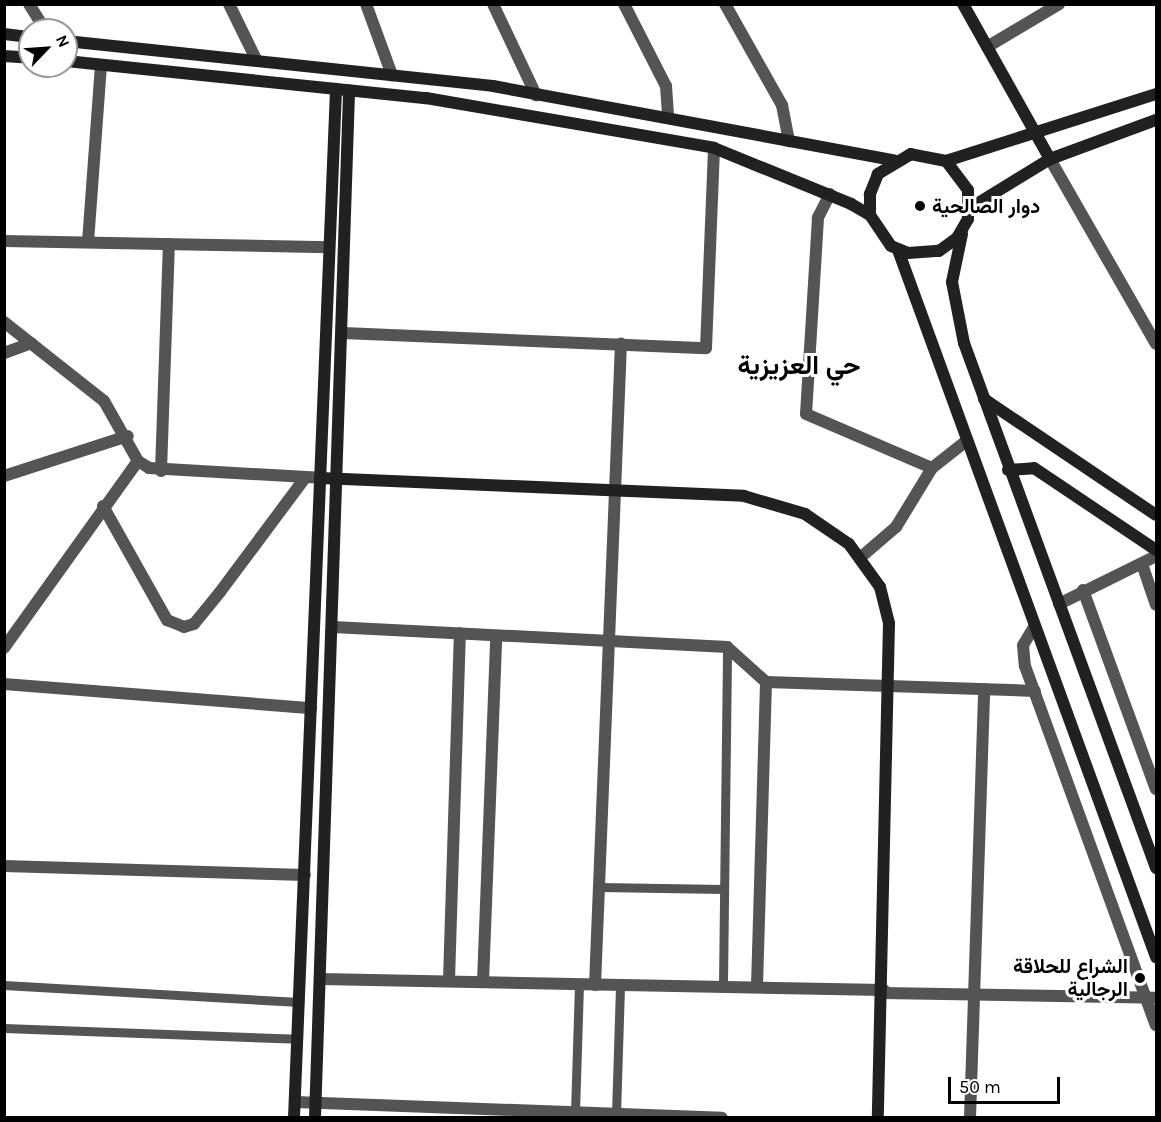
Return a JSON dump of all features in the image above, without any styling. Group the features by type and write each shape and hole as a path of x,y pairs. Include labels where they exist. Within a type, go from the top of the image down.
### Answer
{"street":[{"path":"29,4 38,18"},
{"path":"229,4 256,59"},
{"path":"366,4 392,75"},
{"path":"493,4 536,95"},
{"path":"624,4 666,86 668,116"},
{"path":"963,4 1156,344"},
{"path":"987,47 1059,4"},
{"path":"729,6 784,111 789,141"},
{"path":"78,42 392,75 668,116 894,160 920,153 946,161 964,181 970,208 952,270 954,299 1008,470 1156,868"},
{"path":"78,62 426,98 714,148 830,194 870,215"},
{"path":"88,242 101,65"},
{"path":"294,1118 329,247 342,90"},
{"path":"315,1118 343,333 342,90"},
{"path":"946,161 1036,135 1156,94"},
{"path":"970,208 1050,159 1156,120"},
{"path":"343,333 706,348 714,148"},
{"path":"894,160 873,184 870,215 880,236 898,250 965,442 1156,957"},
{"path":"830,194 818,218 806,414 932,468"},
{"path":"898,250 939,251 963,229"},
{"path":"4,240 329,247"},
{"path":"161,471 169,244"},
{"path":"4,322 97,394 128,436 138,461 161,471 616,490 768,500 824,523 861,557 885,603 890,686 878,1118"},
{"path":"4,353 32,343"},
{"path":"595,985 621,344"},
{"path":"984,399 1156,515"},
{"path":"4,476 128,436"},
{"path":"861,557 896,527 932,468 965,442"},
{"path":"4,648 103,506 138,461"},
{"path":"1008,470 1034,468 1156,550"},
{"path":"103,506 167,620 184,627 194,624 220,592 305,478"},
{"path":"1059,604 1083,590 1156,556"},
{"path":"1142,564 1156,605"},
{"path":"1083,590 1156,789"},
{"path":"333,627 727,647 766,682 1035,690"},
{"path":"1034,627 1023,653 1152,998 1156,1025"},
{"path":"449,980 460,633"},
{"path":"483,982 496,636"},
{"path":"757,986 766,682"},
{"path":"4,684 310,708"},
{"path":"970,1118 984,689"},
{"path":"4,866 305,875"},
{"path":"320,979 449,980 579,985 723,983 974,997 1152,998"},
{"path":"295,1102 722,1118"}],"lane":[{"path":"723,983 727,647"},
{"path":"599,887 724,889"},
{"path":"4,985 300,1002"},
{"path":"575,1112 579,985"},
{"path":"616,1114 620,985"},
{"path":"4,1028 298,1039"}],"place":[{"name":"دوار الصالحية","path":"920,206"},
{"name":"الشراع للحلاقة الرجالية","path":"1140,978"}],"district":[{"name":"حي العزيزية","path":"799,366"}]}
